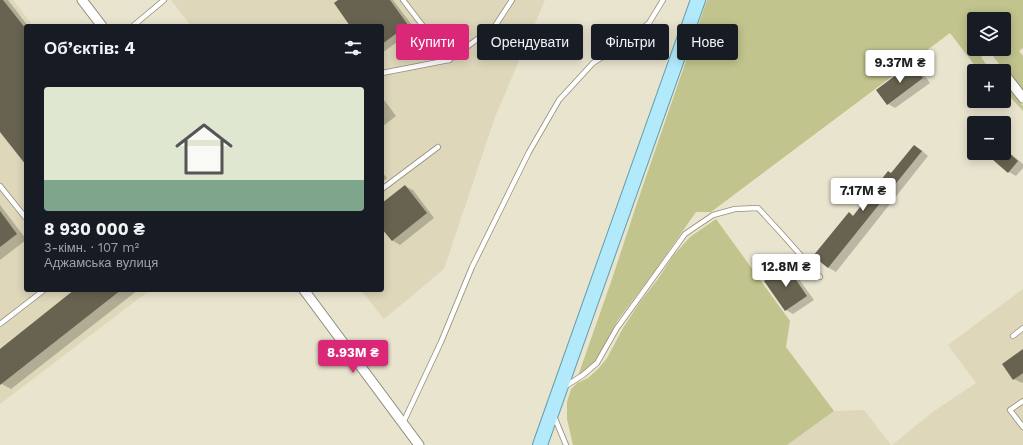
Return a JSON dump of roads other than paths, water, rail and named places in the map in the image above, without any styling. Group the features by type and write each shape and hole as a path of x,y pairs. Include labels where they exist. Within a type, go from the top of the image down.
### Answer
{"main road":[{"path":"540,445 698,0"}],"street":[{"path":"82,0 100,24"},
{"path":"1011,82 1023,98"},
{"path":"305,292 419,445"}],"lane":[{"path":"135,24 164,0"},
{"path":"404,0 422,24"},
{"path":"469,45 495,26 512,0"},
{"path":"403,423 441,342 472,267 529,152 559,100 593,63 621,46 649,23 663,0"},
{"path":"384,73 449,60"},
{"path":"384,188 438,147"},
{"path":"0,186 24,217"},
{"path":"560,390 583,375 597,363 617,328 685,234 713,216 736,209 758,208 820,277"},
{"path":"0,324 41,292"},
{"path":"1013,336 1023,328"},
{"path":"1023,400 1010,410 1023,427"},
{"path":"552,411 566,445"}]}
